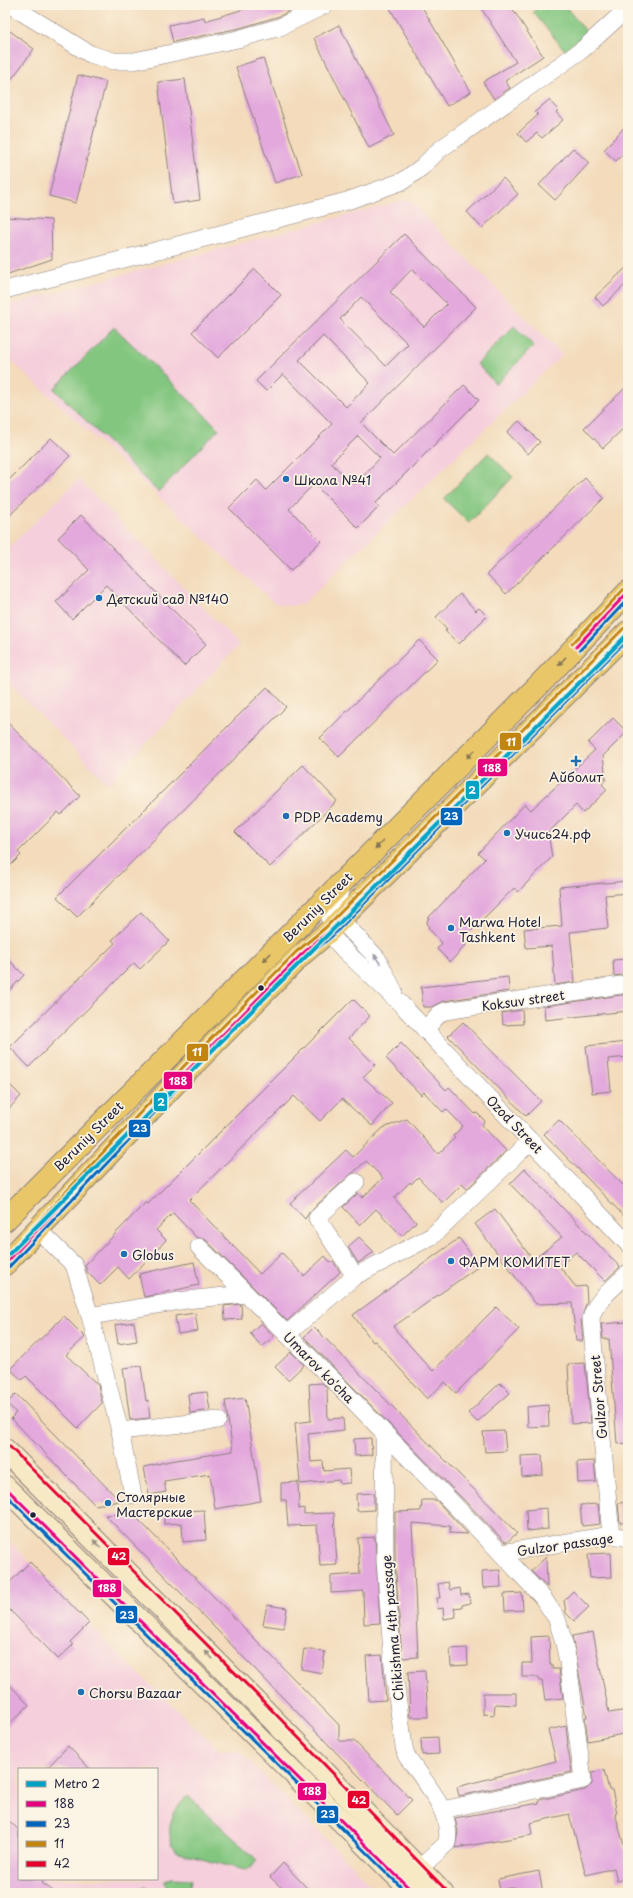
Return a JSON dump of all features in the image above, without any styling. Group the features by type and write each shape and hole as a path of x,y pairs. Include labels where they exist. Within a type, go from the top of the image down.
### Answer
{"main road":[{"name":"Beruniy Street","path":"5,1220 540,684 628,592"},
{"name":"Beruniy Street","path":"5,1264 187,1071 333,923 628,632"},
{"path":"299,925 307,950"},
{"path":"5,1450 258,1704 442,1893"},
{"path":"5,1487 414,1893"}],"street":[{"path":"10,5 90,54 101,59 124,62 238,39 280,27 325,5"},
{"path":"5,290 347,201 403,181 422,167 439,150 583,49 628,8"},
{"path":"299,925 333,923 343,880"},
{"name":"Ozod Street","path":"333,923 377,958 402,1005 628,1244"},
{"name":"Koksuv street","path":"425,1030 439,1014 445,1011 628,984"},
{"path":"287,1334 355,1276 432,1236 532,1141"},
{"path":"355,1276 317,1218 356,1182"},
{"path":"38,1230 74,1265 90,1316 120,1431 133,1495"},
{"name":"Umarov ko'cha","path":"199,1247 287,1334 501,1553"},
{"name":"Gulzor Street","path":"611,1535 591,1319 592,1312 596,1306 628,1273"},
{"path":"90,1316 186,1300 245,1294"},
{"path":"120,1431 218,1420"},
{"name":"Chikishma 4th passage","path":"384,1434 385,1561 393,1666 404,1747 406,1755 442,1810 446,1821 448,1842 419,1869"},
{"name":"Gulzor passage","path":"501,1553 611,1535 628,1538"},
{"path":"442,1810 583,1780 568,1662 557,1619 543,1598 501,1553"}],"shaded area":[{"name":"Школа №41","path":"408,199 562,355 303,604 290,606 274,603 5,355 5,306"},
{"name":"Детский сад №140","path":"79,479 239,645 108,784 5,679 5,551"},
{"name":"Chorsu Bazaar","path":"5,1537 123,1659 220,1750 239,1751 379,1893 5,1893"}],"green space":[{"path":"541,5 564,5 590,36 568,54 533,12"},
{"path":"514,326 534,346 496,384 477,364"},
{"path":"114,327 219,429 158,492 54,389"},
{"path":"488,453 513,477 469,523 444,499"},
{"path":"188,1796 257,1860 252,1867 245,1870 178,1853 170,1838 171,1823 177,1809"},
{"path":"172,1878 191,1879 189,1893 167,1893 165,1880"},
{"path":"146,1886 151,1893 130,1893 132,1892"}],"building":[{"path":"257,5 302,5 280,16 240,28 173,42 169,25 204,17 205,21"},
{"path":"388,5 421,5 471,92 447,106"},
{"path":"479,5 510,5 543,56 505,81 510,88 494,99 483,82 516,62"},
{"path":"339,25 394,135 369,148 314,38"},
{"path":"10,31 34,49 5,88 5,38"},
{"path":"263,58 302,174 275,183 236,67"},
{"path":"78,75 106,82 76,203 49,196"},
{"path":"185,79 200,200 173,204 158,82"},
{"path":"549,100 558,110 556,112 563,120 542,138 537,133 526,142 518,133 538,115 535,112"},
{"path":"628,123 628,149 616,161 604,150"},
{"path":"573,148 589,163 555,200 539,185"},
{"path":"503,178 518,194 482,228 467,212"},
{"path":"5,217 51,220 52,259 5,275"},
{"path":"404,234 476,307 361,423 393,455 464,385 479,400 376,503 379,507 358,528 314,484 289,509 321,541 291,570 229,508 257,480 266,490 332,424 283,374 266,391 256,381","holes":["412,269 447,304 424,327 390,292","361,297 408,344 386,366 340,319","323,336 370,383 346,407 299,360","358,436 380,458 354,485 331,463"]},
{"path":"628,266 628,282 603,306 595,297"},
{"path":"255,269 281,295 218,358 192,332"},
{"path":"628,385 628,424 603,448 584,428"},
{"path":"519,421 540,442 528,454 507,432"},
{"path":"51,438 70,456 5,520 5,484"},
{"path":"585,478 604,498 506,594 487,574"},
{"path":"81,515 206,644 184,666 106,585 72,619 56,602 89,570 58,538"},
{"path":"460,594 476,611 479,608 487,616 459,644 445,631 447,629 436,617"},
{"path":"419,640 438,659 339,757 320,738"},
{"path":"267,687 286,707 77,917 57,897"},
{"path":"613,718 627,732 603,756 606,779 602,784 607,790 583,813 576,805 548,833 552,857 518,892 514,888 462,940 466,945 450,962 437,949 442,943 429,929 427,922 429,917 485,859 478,853 525,804 531,810 595,750 588,743"},
{"path":"5,720 80,796 61,815 58,812 18,852 21,855 5,871"},
{"name":"PDP Academy","path":"303,765 337,801 270,867 235,832"},
{"path":"628,881 628,893 605,895 608,928 570,932 575,982 555,985 552,946 526,948 524,929 562,926 559,887"},
{"path":"141,912 169,941 140,969 134,963 29,1067 10,1047 115,943 112,940"},
{"path":"5,956 24,975 5,995"},
{"path":"628,959 628,974 614,976 613,960"},
{"path":"508,977 509,991 444,1001 432,1007 423,1007 421,987"},
{"path":"628,994 628,1011 545,1020 544,1006"},
{"path":"353,999 370,1016 349,1038 375,1065 363,1077 392,1103 372,1126 342,1099 320,1121 294,1096 189,1200 260,1274 282,1253 304,1276 325,1256 331,1263 333,1261 340,1272 287,1321 206,1240 196,1237 173,1213 156,1230 166,1240 129,1279 118,1267 100,1285 87,1272 85,1265 146,1202 148,1204"},
{"path":"522,1010 523,1024 503,1025 502,1013"},
{"path":"463,1022 541,1101 526,1116 448,1036"},
{"path":"628,1042 628,1057 608,1059 611,1091 592,1093 586,1046"},
{"path":"401,1043 446,1090 449,1087 475,1114 477,1113 485,1121 482,1125 506,1151 467,1189 462,1184 443,1203 418,1177 411,1184 410,1182 394,1198 416,1222 402,1236 376,1209 360,1225 343,1207 358,1193 362,1198 383,1178 366,1161 310,1211 305,1219 290,1203 346,1150 353,1157 383,1128 407,1119 438,1154 455,1138 453,1136 463,1126 446,1109 443,1112 424,1092 421,1095 386,1058"},
{"path":"5,1080 21,1096 5,1113"},
{"path":"559,1120 623,1185 628,1180 628,1220 544,1134"},
{"path":"525,1169 620,1267 605,1281 576,1252 559,1266 576,1287 586,1286 587,1301 581,1320 583,1341 576,1341 572,1303 536,1304 475,1224 495,1209 533,1260 562,1237 510,1184"},
{"path":"359,1237 374,1252 358,1263 348,1247"},
{"path":"459,1238 479,1266 393,1327 433,1371 496,1307 519,1329 456,1393 445,1382 427,1399 375,1341 373,1342 353,1315"},
{"path":"194,1262 199,1285 144,1297 139,1274"},
{"path":"241,1304 242,1319 225,1320 224,1306"},
{"path":"195,1313 198,1331 178,1334 175,1316"},
{"path":"64,1316 85,1337 66,1355 98,1385 102,1403 78,1428 26,1376 22,1380 10,1369"},
{"path":"134,1322 137,1341 118,1344 115,1325"},
{"path":"628,1322 628,1443 617,1444 609,1339 603,1339 601,1324"},
{"path":"261,1323 274,1336 262,1347 250,1333"},
{"path":"314,1327 517,1533 505,1542 304,1337"},
{"path":"291,1352 304,1365 288,1380 275,1367"},
{"path":"585,1363 591,1423 571,1424 568,1364"},
{"path":"141,1366 150,1418 130,1420 123,1368"},
{"path":"322,1383 327,1388 328,1419 343,1418 344,1430 308,1434 311,1462 323,1461 324,1471 349,1469 350,1483 340,1484 339,1480 300,1484 295,1423 311,1421 309,1384"},
{"path":"500,1383 510,1393 477,1422 468,1413"},
{"path":"207,1392 210,1410 190,1413 188,1394"},
{"path":"16,1394 120,1501 95,1505 11,1418 16,1413 7,1403"},
{"path":"245,1398 261,1501 215,1509 210,1474 164,1481 166,1492 149,1495 144,1467 170,1461 233,1451 225,1401"},
{"path":"548,1405 549,1426 528,1427 527,1407"},
{"path":"504,1431 506,1451 485,1452 483,1432"},
{"path":"371,1438 372,1455 355,1456 354,1439"},
{"path":"542,1455 543,1475 522,1477 521,1456"},
{"path":"594,1461 596,1482 578,1483 577,1462"},
{"path":"298,1482 299,1509 304,1508 304,1514 334,1513 337,1565 320,1566 317,1525 288,1526 286,1500 281,1500 281,1483"},
{"path":"374,1493 374,1510 357,1511 356,1494"},
{"path":"422,1500 436,1500 468,1534 450,1533 450,1526 412,1523 418,1657 402,1658 395,1561 395,1512 421,1511"},
{"path":"628,1502 628,1522 620,1523 618,1503"},
{"path":"598,1504 600,1524 582,1526 580,1505"},
{"path":"547,1508 548,1529 527,1531 526,1510"},
{"path":"204,1510 206,1540 183,1542 182,1523 164,1524 164,1512"},
{"path":"133,1514 339,1725 339,1741 354,1741 412,1800 397,1815 105,1515"},
{"path":"375,1537 380,1623 364,1624 363,1591 331,1593 331,1576 360,1574 358,1538"},
{"path":"611,1553 612,1577 590,1578 588,1554"},
{"path":"546,1557 547,1587 531,1571"},
{"path":"30,1562 89,1623 70,1642 73,1645 58,1659 5,1605 5,1587"},
{"path":"500,1570 501,1587 483,1588 482,1571"},
{"path":"448,1582 450,1590 460,1588 461,1595 469,1594 470,1603 462,1605 462,1607 454,1608 456,1617 444,1619 443,1608 438,1609 437,1598 440,1598 438,1584"},
{"path":"573,1591 589,1607 574,1621 566,1613 564,1600"},
{"path":"522,1593 523,1610 505,1611 504,1594"},
{"path":"267,1605 287,1608 284,1628 263,1625"},
{"path":"593,1632 609,1713 628,1710 628,1733 588,1741 585,1717 587,1717 572,1636"},
{"path":"549,1636 550,1664 552,1664 552,1669 559,1669 563,1698 545,1700 542,1681 539,1681 539,1677 522,1677 522,1663 532,1663 531,1637"},
{"path":"467,1648 468,1665 451,1666 450,1649"},
{"path":"304,1649 325,1652 322,1673 301,1669"},
{"path":"382,1655 386,1700 369,1701 366,1656"},
{"path":"425,1671 428,1717 410,1717 408,1672"},
{"path":"5,1680 29,1705 5,1728"},
{"path":"483,1693 516,1693 516,1705 495,1704 494,1715 483,1714"},
{"path":"566,1726 567,1744 572,1772 459,1796 457,1787 556,1761 548,1730"},
{"path":"438,1737 439,1754 422,1755 421,1738"},
{"path":"68,1746 89,1768 47,1768"},
{"path":"604,1770 609,1790 612,1790 617,1813 615,1813 628,1860 628,1878 617,1881 614,1868 586,1875 569,1814 530,1823 532,1835 455,1848 458,1832 455,1818 539,1803 539,1800 585,1790 592,1784 592,1773"},
{"path":"5,1817 18,1829 18,1880 44,1880 42,1883 56,1893 5,1893"},
{"path":"283,1863 312,1893 287,1893 270,1877"},
{"path":"539,1871 543,1893 516,1893 515,1887 500,1890 498,1879"}],"metro line":[{"name":"2","path":"5,1258 628,634"}],"transit line":[{"name":"11","path":"572,644 624,589"},
{"name":"188","path":"576,647 628,592"},
{"name":"23","path":"580,650 628,599"},
{"name":"11","path":"5,1257 183,1067 296,952 325,928 624,628"},
{"name":"188","path":"5,1264 187,1071 300,956 328,932 628,632"},
{"name":"23","path":"9,1267 191,1074 303,960 332,936 628,639"},
{"name":"42","path":"9,1446 262,1700 446,1890"},
{"name":"188","path":"5,1487 414,1893"},
{"name":"23","path":"5,1494 407,1893"}],"place":[{"name":"Школа №41","path":"286,479"},
{"name":"Детский сад №140","path":"99,598"},
{"name":"Айболит","path":"576,761"},
{"name":"PDP Academy","path":"286,816"},
{"name":"Учись24.рф","path":"507,833"},
{"name":"Marwa Hotel Tashkent","path":"451,928"},
{"name":"Globus","path":"124,1254"},
{"name":"ФАРМ КОМИТЕТ","path":"451,1261"},
{"name":"Столярные Мастерские","path":"108,1503"},
{"name":"Chorsu Bazaar","path":"81,1692"}]}
